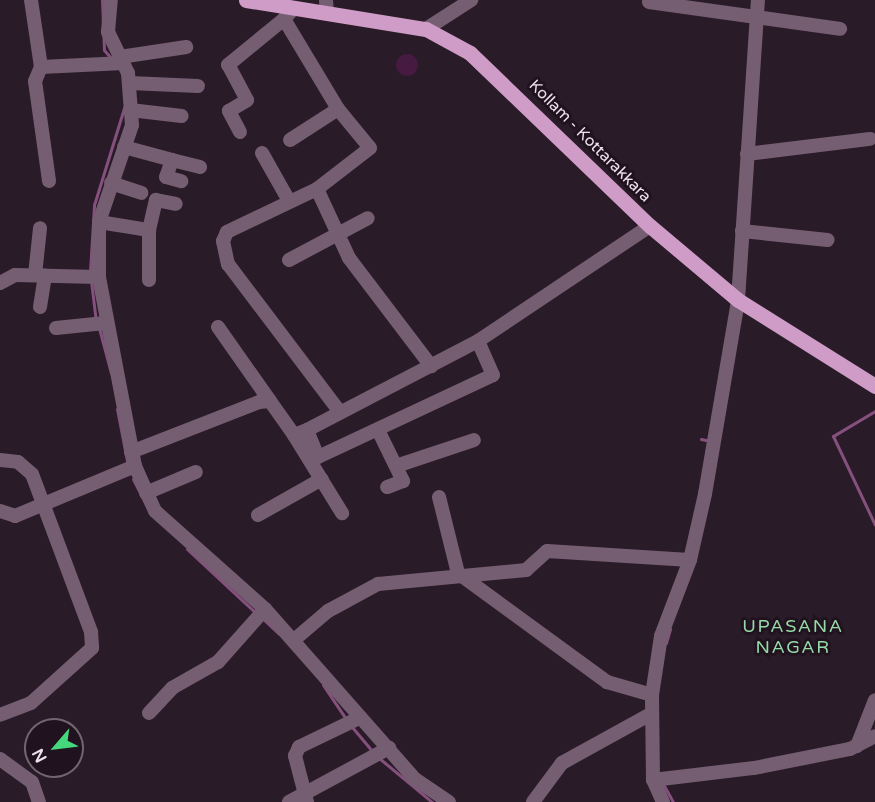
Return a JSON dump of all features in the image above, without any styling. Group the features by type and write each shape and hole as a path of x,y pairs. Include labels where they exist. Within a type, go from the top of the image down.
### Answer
{"main road":[{"name":"Kollam - Kottarakkara","path":"246,0 289,14 327,7 426,30 504,80 650,226 738,300 875,386"}],"street":[{"path":"31,0 41,67 35,81 49,181"},
{"path":"111,0 108,32 119,63 130,83 130,110 124,147 99,222 99,278 131,465 146,493 170,527 265,609 294,640 352,722 380,753 449,802"},
{"path":"426,30 471,0"},
{"path":"663,802 653,780 650,715 652,695 661,636 690,560 738,300 758,0"},
{"path":"649,2 756,20 840,29"},
{"path":"240,132 229,111 248,100 228,65 289,14 338,109 370,148 317,189 227,232 223,241 228,264 340,412"},
{"path":"41,67 119,63 186,47"},
{"path":"130,83 198,86"},
{"path":"291,140 338,109"},
{"path":"130,110 182,116"},
{"path":"747,154 870,139"},
{"path":"124,147 200,167"},
{"path":"262,153 289,201"},
{"path":"172,160 166,177 181,182"},
{"path":"111,183 141,194"},
{"path":"317,189 336,235 431,366"},
{"path":"149,280 149,230 156,200 176,204"},
{"path":"289,260 368,218"},
{"path":"99,222 149,230"},
{"path":"301,432 478,341 650,226"},
{"path":"40,228 40,307"},
{"path":"742,231 828,240"},
{"path":"0,283 15,275 99,278"},
{"path":"56,328 105,323"},
{"path":"218,327 270,401 301,432 318,457 493,375 478,341"},
{"path":"0,511 10,518 270,401"},
{"path":"378,430 404,481 387,487"},
{"path":"301,432 322,479 342,513"},
{"path":"396,466 474,440"},
{"path":"0,460 18,462 32,474 91,632 92,648 31,703 0,715"},
{"path":"146,493 196,472"},
{"path":"258,515 322,479"},
{"path":"439,497 458,573 607,682 652,695"},
{"path":"294,640 328,611 378,584 458,573 526,570 547,551 690,560"},
{"path":"149,712 172,688 218,662 265,609"},
{"path":"857,746 875,700"},
{"path":"533,802 562,763 650,715"},
{"path":"305,798 299,747 352,722"},
{"path":"653,780 754,768 857,746 875,736"},
{"path":"289,802 305,798 380,753"},
{"path":"0,759 32,782 39,802"}],"shaded area":[{"path":"407,54 415,57 418,65 415,73 407,76 399,73 396,65 399,57"}],"waterway":[{"path":"102,0 104,50 111,58"},
{"path":"90,271 94,205 124,108"},
{"path":"91,281 96,319"},
{"path":"99,328 111,373"},
{"path":"117,409 127,461"},
{"path":"875,411 833,436 875,525"},
{"path":"701,439 711,441"},
{"path":"133,479 146,505"},
{"path":"187,549 257,614"},
{"path":"262,618 279,634"},
{"path":"666,643 670,629"},
{"path":"323,685 346,719"},
{"path":"352,727 372,751"},
{"path":"379,758 432,802"},
{"path":"662,782 673,802"}],"district":[{"name":"UPASANA NAGAR","path":"793,637"}]}
